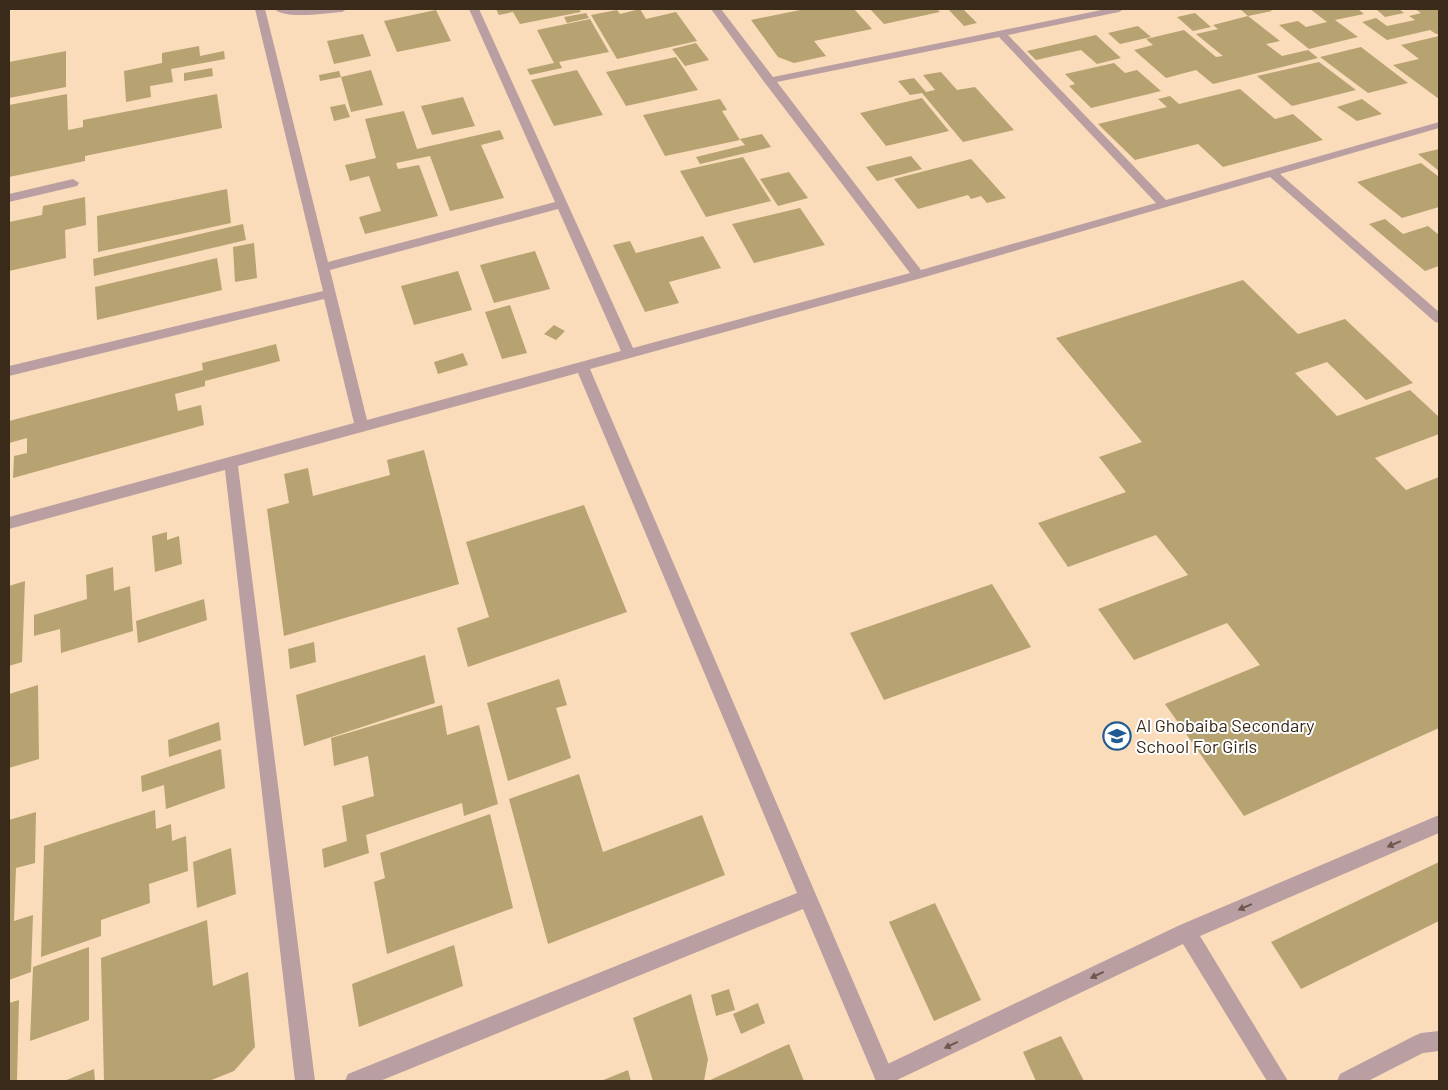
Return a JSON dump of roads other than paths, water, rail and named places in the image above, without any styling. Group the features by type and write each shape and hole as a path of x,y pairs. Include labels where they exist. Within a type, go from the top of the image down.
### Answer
{"street":[{"path":"260,9 362,427"},
{"path":"279,9 300,12 342,9"},
{"path":"474,9 629,354"},
{"path":"716,9 918,275"},
{"path":"769,81 1119,9"},
{"path":"1001,33 1163,203"},
{"path":"9,524 918,275 1439,125"},
{"path":"1272,173 1439,318"},
{"path":"9,198 73,183"},
{"path":"324,267 562,204"},
{"path":"9,372 330,293"},
{"path":"582,367 885,1079 1187,932 1439,824"},
{"path":"231,463 305,1081"},
{"path":"356,1081 808,898"},
{"path":"1187,932 1278,1081"},
{"path":"1347,1081 1421,1043 1439,1041"}],"place":[{"name":"Al Ghobaiba Secondary School For Girls","path":"1117,736"}]}
